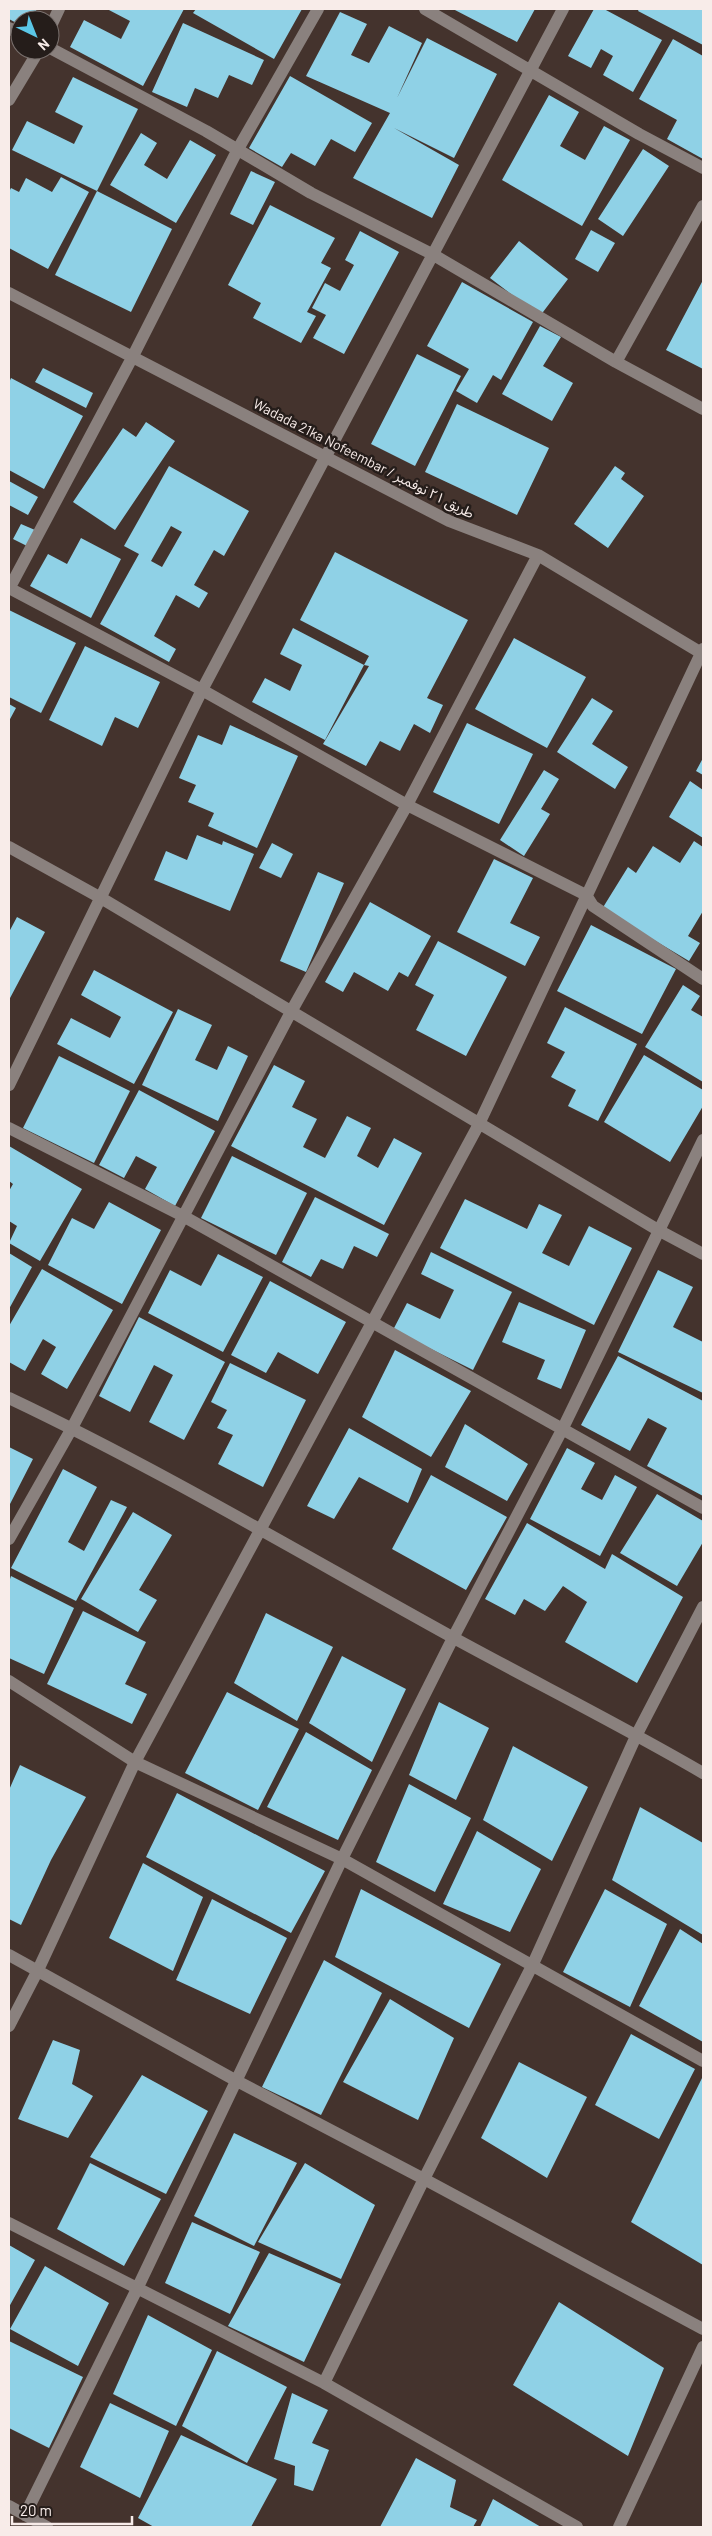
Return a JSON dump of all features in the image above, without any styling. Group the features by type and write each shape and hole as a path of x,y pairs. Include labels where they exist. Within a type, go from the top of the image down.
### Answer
{"street":[{"path":"318,9 238,149 133,356 9,588 202,690 407,805 586,895 593,906 703,979"},
{"path":"425,9 530,72 703,168"},
{"path":"9,1085 202,690 563,9"},
{"path":"60,53 238,149 311,193 432,254 616,362 703,409"},
{"path":"9,100 33,60"},
{"path":"616,362 703,206"},
{"name":"Wadada 21ka Nofeembar / طريق ٢١ نوفمبر","path":"9,293 325,455 449,521 538,555 703,652"},
{"path":"9,1539 72,1428 292,1010 407,805 538,555"},
{"path":"9,2026 38,1970 134,1762 262,1530 479,1124 586,895 703,652"},
{"path":"9,847 101,898 292,1010 479,1124 658,1230 703,1254"},
{"path":"9,1128 183,1216 703,1508"},
{"path":"25,2515 137,2288 234,2080 342,1859 453,1638 562,1428 703,1140"},
{"path":"9,1398 72,1428 262,1530 453,1638 637,1734 703,1773"},
{"path":"324,2383 424,2179 533,1964 637,1734 703,1607"},
{"path":"9,1681 134,1762 342,1859 533,1964 703,2061"},
{"path":"9,1955 234,2080 424,2179 703,2329"},
{"path":"9,2223 324,2383 578,2527"},
{"path":"619,2527 703,2347"},
{"path":"9,2506 47,2527"}],"building":[{"path":"9,9 37,9 10,10 9,19"},
{"path":"107,9 184,9 143,86 70,47 84,20 121,39 130,21"},
{"path":"196,9 302,9 274,59 193,13"},
{"path":"453,9 535,9 517,42"},
{"path":"594,9 604,9 662,40 633,92 603,75 613,56 601,49 591,68 568,56"},
{"path":"639,9 703,9 703,45 638,11"},
{"path":"340,12 367,24 351,55 369,63 389,26 422,43 397,98 427,38 497,74 454,158 394,128 459,165 432,218 353,178 390,113 306,76"},
{"path":"183,23 264,60 252,85 229,75 218,98 195,88 187,107 152,92"},
{"path":"673,39 703,56 703,159 667,139 677,120 639,99"},
{"path":"290,76 372,123 355,152 331,139 315,166 291,153 282,167 249,148"},
{"path":"73,77 138,109 97,191 12,150 27,121 74,144 83,126 55,112"},
{"path":"549,95 579,112 560,146 585,160 604,126 630,140 582,226 502,180"},
{"path":"141,133 157,143 144,165 167,179 190,140 216,155 176,223 110,185"},
{"path":"643,149 669,166 623,236 598,219"},
{"path":"251,171 275,182 253,225 230,214"},
{"path":"61,177 89,192 48,269 9,248 9,192 11,188 19,192 26,178 52,192"},
{"path":"97,191 172,229 131,312 55,275"},
{"path":"270,205 335,238 321,263 331,268 307,312 316,316 301,343 253,318 261,303 228,285"},
{"path":"591,230 615,243 598,272 575,259"},
{"path":"360,231 399,252 344,354 313,338 326,315 312,308 325,283 340,291 354,265 345,260"},
{"path":"519,241 568,279 540,316 490,278"},
{"path":"703,280 703,369 666,350"},
{"path":"462,282 533,322 501,380 493,375 477,403 456,391 469,369 427,346"},
{"path":"540,326 561,337 543,366 573,383 552,421 502,394"},
{"path":"417,354 461,376 415,466 371,444"},
{"path":"43,368 93,393 86,408 35,382"},
{"path":"11,378 83,416 44,489 9,470 9,383"},
{"path":"457,404 549,448 517,515 425,472"},
{"path":"146,422 175,441 115,530 73,502 123,428 136,437"},
{"path":"169,466 249,511 224,556 214,550 194,585 208,593 199,608 176,595 154,636 176,649 169,662 100,624 139,554 124,546","holes":["171,526 182,532 162,567 151,561"]},
{"path":"615,466 625,473 621,479 644,496 608,548 574,524"},
{"path":"9,481 38,497 28,515 9,505"},
{"path":"21,524 35,530 27,546 13,539"},
{"path":"81,538 121,559 91,618 30,586 48,554 67,564"},
{"path":"335,552 468,620 427,698 443,705 430,733 414,724 400,751 380,741 366,766 323,744 369,666 364,665 369,656 300,620"},
{"path":"9,610 76,643 41,713 9,697"},
{"path":"293,628 364,665 325,740 252,702 265,678 290,691 302,665 280,654"},
{"path":"514,638 586,677 547,748 475,709"},
{"path":"85,646 160,682 138,728 115,717 102,746 49,720"},
{"path":"592,698 613,711 592,744 628,767 615,789 557,752"},
{"path":"9,704 16,708 9,721"},
{"path":"467,723 533,754 499,824 433,792"},
{"path":"230,725 298,756 257,848 208,826 214,813 188,802 196,785 179,778 198,735 222,745"},
{"path":"703,758 703,775 696,771"},
{"path":"544,770 559,779 541,809 550,814 524,856 500,840"},
{"path":"690,781 703,790 703,838 669,817"},
{"path":"197,835 222,845 223,841 254,854 230,911 154,880 166,851 187,860"},
{"path":"694,841 703,847 703,911 688,936 700,943 689,961 602,909 628,867 636,873 653,846 680,863"},
{"path":"272,843 293,854 281,878 259,868"},
{"path":"494,859 533,878 510,923 540,937 525,966 457,932"},
{"path":"318,872 344,883 306,972 280,961"},
{"path":"370,902 431,936 408,977 399,972 388,991 354,972 343,992 325,982"},
{"path":"17,917 45,932 9,1000 9,932"},
{"path":"591,925 676,969 642,1034 557,991"},
{"path":"438,941 507,977 466,1056 416,1030 434,995 415,985"},
{"path":"94,970 173,1012 134,1084 57,1044 71,1018 110,1038 121,1017 81,995"},
{"path":"683,985 700,996 691,1010 703,1017 703,1082 645,1047"},
{"path":"565,1007 637,1044 598,1121 568,1106 576,1090 551,1077 565,1052 547,1043"},
{"path":"178,1009 212,1025 195,1060 217,1070 228,1046 248,1056 218,1121 142,1085"},
{"path":"644,1055 703,1090 703,1106 670,1162 604,1122"},
{"path":"59,1056 130,1091 94,1163 23,1128"},
{"path":"274,1065 305,1081 292,1107 317,1119 303,1147 325,1158 347,1116 371,1128 357,1156 378,1168 394,1138 422,1153 384,1225 231,1146"},
{"path":"139,1090 215,1131 175,1206 145,1189 157,1167 136,1156 124,1178 99,1165"},
{"path":"9,1146 82,1189 40,1261 9,1243 17,1226 9,1221 9,1191 13,1184 9,1181"},
{"path":"232,1156 307,1193 276,1255 201,1218"},
{"path":"315,1197 389,1234 377,1257 354,1246 343,1269 321,1259 311,1277 282,1262"},
{"path":"465,1199 527,1229 539,1204 562,1215 542,1253 569,1266 589,1226 632,1248 594,1325 440,1248"},
{"path":"109,1202 161,1230 122,1304 48,1265 72,1218 94,1229"},
{"path":"431,1252 512,1292 473,1370 393,1330 407,1303 440,1319 454,1290 421,1274"},
{"path":"9,1253 32,1267 9,1309"},
{"path":"218,1254 263,1277 223,1352 148,1313 170,1270 201,1286"},
{"path":"42,1269 113,1310 67,1389 41,1374 56,1347 43,1339 25,1371 9,1362 9,1326"},
{"path":"658,1270 693,1287 673,1327 703,1342 703,1393 618,1352"},
{"path":"270,1281 346,1322 318,1374 278,1352 266,1373 231,1355"},
{"path":"519,1302 586,1330 561,1389 537,1379 545,1360 502,1342"},
{"path":"139,1317 225,1362 184,1440 149,1422 173,1375 154,1365 130,1412 99,1396"},
{"path":"395,1350 471,1391 431,1457 362,1417"},
{"path":"618,1356 703,1401 703,1496 647,1466 667,1428 648,1418 630,1451 581,1425"},
{"path":"230,1363 306,1400 263,1487 218,1464 233,1435 217,1428 227,1410 211,1402"},
{"path":"465,1424 528,1464 507,1501 445,1467"},
{"path":"349,1428 422,1469 408,1503 359,1477 334,1519 307,1506"},
{"path":"9,1447 33,1459 9,1506"},
{"path":"567,1448 595,1463 581,1489 602,1500 615,1475 637,1487 600,1556 530,1519"},
{"path":"63,1469 97,1487 68,1542 84,1551 111,1500 127,1507 76,1601 11,1568"},
{"path":"431,1475 507,1517 466,1590 392,1549"},
{"path":"657,1494 703,1521 703,1542 677,1586 620,1553"},
{"path":"133,1512 172,1535 139,1590 157,1600 138,1632 81,1599"},
{"path":"527,1523 605,1569 612,1554 683,1597 637,1683 565,1642 587,1602 563,1586 545,1611 524,1599 515,1615 485,1599"},
{"path":"11,1576 74,1608 44,1674 9,1658 9,1582"},
{"path":"83,1611 146,1642 125,1684 147,1694 132,1724 47,1684"},
{"path":"266,1613 333,1647 297,1721 234,1683"},
{"path":"342,1656 406,1689 372,1762 309,1723"},
{"path":"227,1692 299,1729 258,1810 185,1773"},
{"path":"439,1702 489,1728 456,1800 409,1775"},
{"path":"306,1732 372,1770 338,1840 267,1807"},
{"path":"513,1746 588,1787 552,1861 483,1820"},
{"path":"20,1765 86,1797 51,1860 21,1925 9,1919 9,1790"},
{"path":"409,1784 471,1818 435,1892 376,1862"},
{"path":"177,1793 325,1871 291,1933 146,1857"},
{"path":"640,1807 703,1843 703,1935 612,1880"},
{"path":"477,1831 541,1869 510,1932 443,1904"},
{"path":"143,1863 203,1897 173,1971 109,1938"},
{"path":"361,1889 501,1964 469,2028 335,1957"},
{"path":"605,1889 667,1924 630,2007 563,1972"},
{"path":"212,1899 287,1938 250,2014 176,1980"},
{"path":"680,1929 703,1944 703,2042 639,2006"},
{"path":"324,1960 382,1993 321,2115 262,2087"},
{"path":"390,1999 454,2038 418,2120 343,2082"},
{"path":"631,2034 695,2069 659,2139 595,2105"},
{"path":"53,2040 80,2050 72,2084 93,2096 68,2138 18,2119"},
{"path":"519,2062 587,2097 547,2178 481,2138"},
{"path":"142,2075 208,2111 166,2194 90,2157"},
{"path":"703,2076 703,2265 631,2222"},
{"path":"234,2133 297,2163 254,2246 194,2216"},
{"path":"90,2163 161,2199 124,2266 57,2229"},
{"path":"305,2163 375,2205 341,2279 258,2242"},
{"path":"192,2222 260,2252 230,2314 165,2283"},
{"path":"9,2245 35,2260 9,2307"},
{"path":"269,2253 341,2284 304,2362 228,2326"},
{"path":"45,2266 109,2303 78,2366 10,2329"},
{"path":"559,2302 664,2368 628,2456 513,2385"},
{"path":"148,2315 212,2350 176,2426 113,2394"},
{"path":"9,2341 83,2377 49,2448 9,2428"},
{"path":"217,2351 287,2387 247,2463 182,2426"},
{"path":"292,2393 328,2410 312,2443 329,2450 313,2491 294,2485 295,2466 274,2459"},
{"path":"110,2403 169,2431 140,2498 80,2467"},
{"path":"181,2435 277,2479 251,2527 154,2527 138,2518"},
{"path":"416,2458 456,2480 450,2507 477,2520 473,2527 380,2527"},
{"path":"493,2499 541,2527 480,2527"}]}
